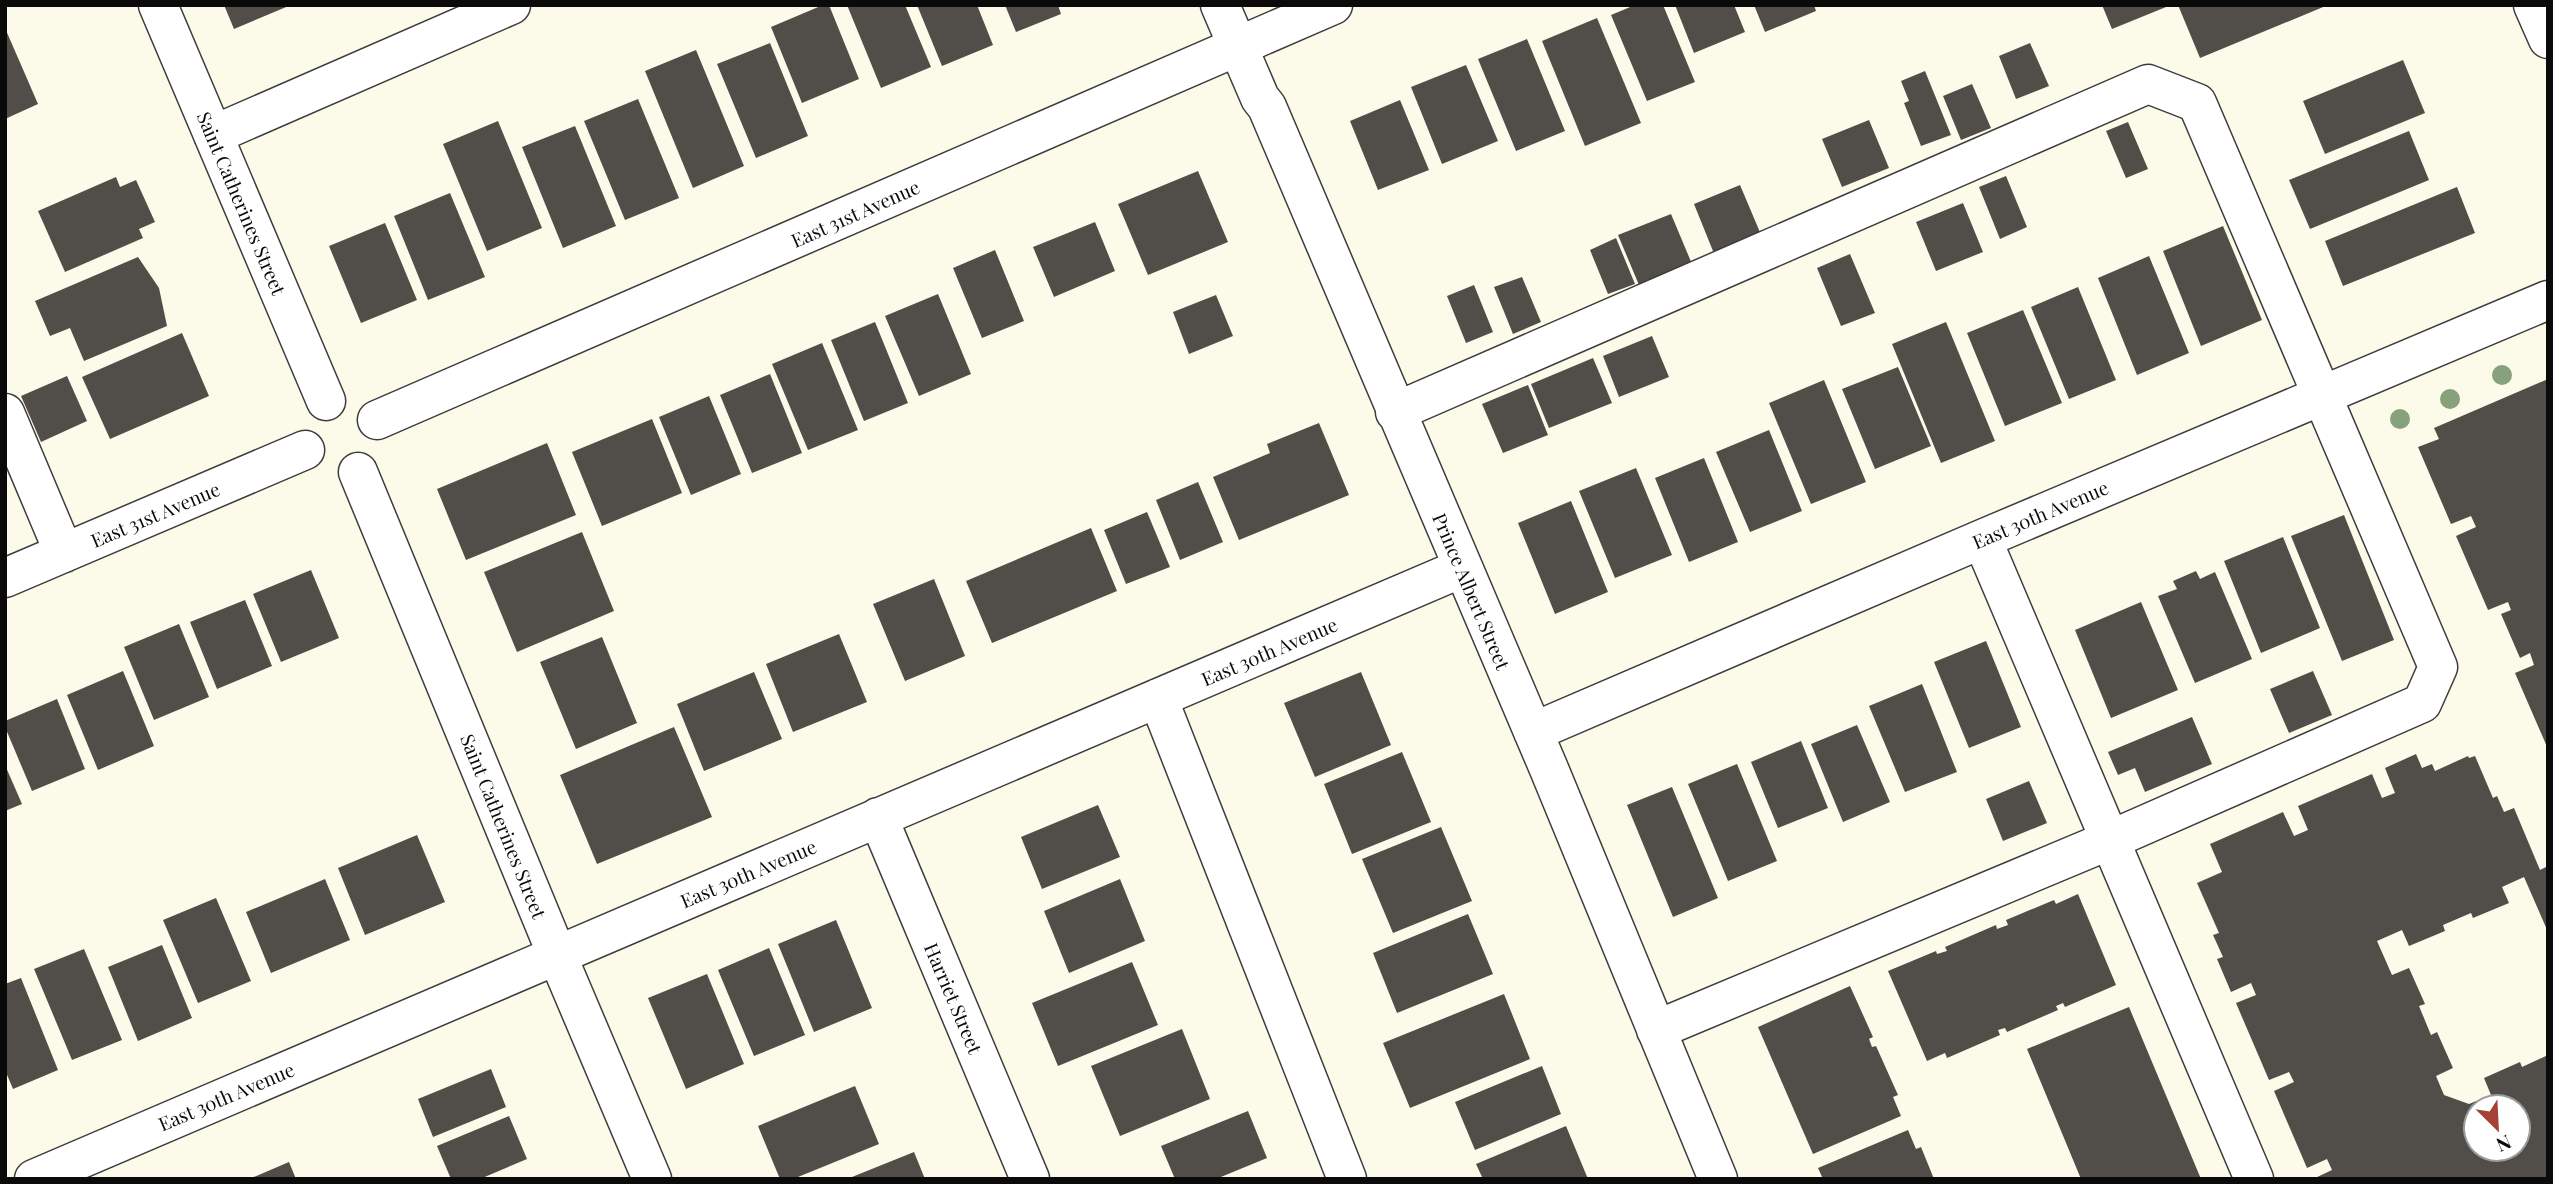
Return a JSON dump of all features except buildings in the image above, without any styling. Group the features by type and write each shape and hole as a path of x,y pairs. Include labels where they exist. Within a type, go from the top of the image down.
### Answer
{"street":[{"name":"Saint Catherines Street","path":"158,5 326,401"},
{"path":"214,135 510,5"},
{"name":"Prince Albert Street","path":"1220,5 1237,47 1267,107 1533,733 1718,1179"},
{"name":"East 31st Avenue","path":"377,420 1334,5"},
{"path":"2533,5 2548,39"},
{"path":"1395,412 2148,84 2196,103 2438,667 2422,703 2110,840 1656,1030"},
{"name":"East 30th Avenue","path":"1533,733 1982,539 2548,300"},
{"path":"349,399 361,403 377,420 380,431 376,455 358,472 333,474 321,469 305,450 303,439 309,416 316,407 326,401 349,399"},
{"path":"5,413 64,553"},
{"name":"East 31st Avenue","path":"5,578 305,450"},
{"name":"Saint Catherines Street","path":"358,472 652,1179"},
{"path":"1982,539 2254,1179"},
{"name":"East 30th Avenue","path":"34,1179 1462,568"},
{"path":"1158,698 1347,1179"},
{"name":"Harriet Street","path":"878,817 1030,1179"}]}
